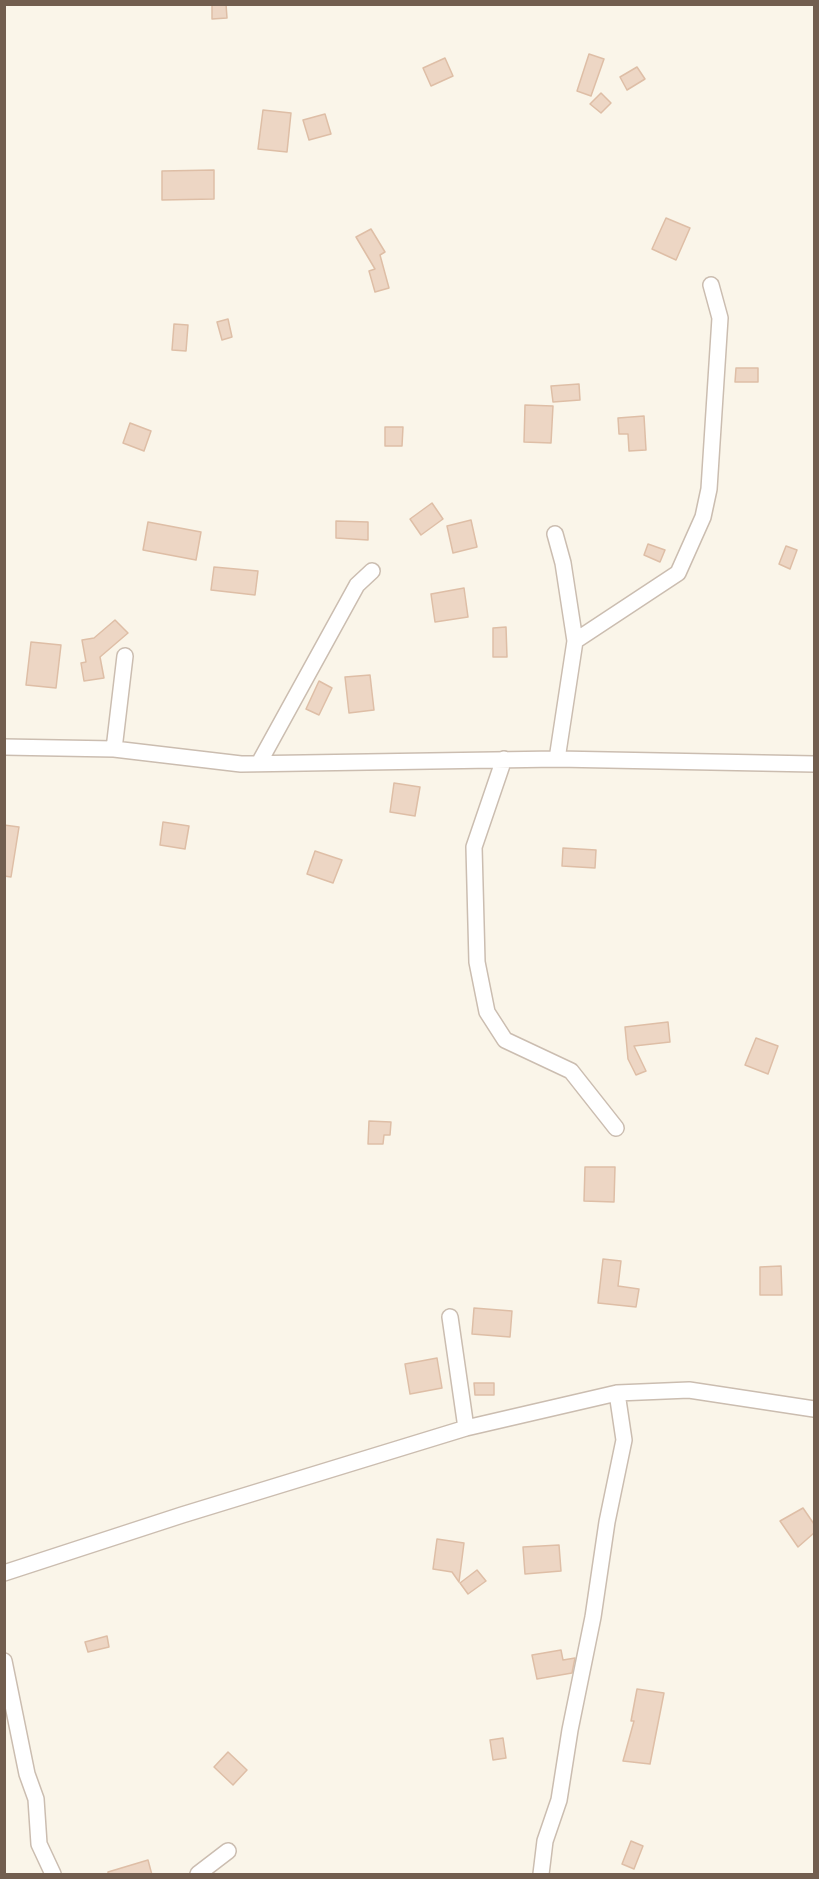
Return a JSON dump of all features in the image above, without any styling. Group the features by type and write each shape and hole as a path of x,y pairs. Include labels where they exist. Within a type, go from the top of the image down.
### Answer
{"street":[{"path":"574,641 678,573 703,517 709,489 720,318 711,285"},
{"path":"555,534 563,563 574,641 557,759"},
{"path":"259,763 357,585 372,571"},
{"path":"114,749 125,656"},
{"path":"4,747 114,749 259,763 557,759 814,764"},
{"path":"504,759 474,847 477,962 487,1011 505,1040 571,1071 616,1128"},
{"path":"450,1317 466,1428"},
{"path":"4,1573 182,1515 466,1428 616,1393 689,1390 814,1409"},
{"path":"541,1875 545,1841 559,1800 607,1522 624,1440 616,1393"},
{"path":"4,1661 27,1774 36,1799 39,1844 53,1875"},
{"path":"198,1875 228,1851"}],"building":[{"path":"212,4 226,4 227,18 212,19"},
{"path":"589,54 604,59 591,96 577,91"},
{"path":"445,58 453,76 431,86 423,68"},
{"path":"637,67 645,79 627,90 620,77"},
{"path":"601,93 611,103 601,113 590,104"},
{"path":"263,110 291,113 287,152 258,149"},
{"path":"325,114 331,134 309,140 303,120"},
{"path":"214,170 214,199 162,200 162,171"},
{"path":"666,218 690,228 676,260 652,249"},
{"path":"371,229 385,252 380,255 389,288 375,292 369,271 375,269 356,237"},
{"path":"228,319 232,337 222,340 217,322"},
{"path":"174,324 188,325 186,351 172,350"},
{"path":"736,368 758,368 758,382 735,382"},
{"path":"579,384 580,400 553,402 551,386"},
{"path":"525,405 553,406 551,443 524,442"},
{"path":"644,416 646,450 629,451 628,434 619,434 618,418"},
{"path":"130,423 151,431 144,451 123,443"},
{"path":"385,427 403,427 402,446 385,446"},
{"path":"432,503 443,519 421,535 410,519"},
{"path":"471,520 477,547 453,553 447,526"},
{"path":"336,521 368,522 368,540 336,538"},
{"path":"148,522 201,532 196,560 143,550"},
{"path":"648,544 665,550 660,562 644,555"},
{"path":"786,546 797,550 790,569 779,564"},
{"path":"214,567 258,571 255,595 211,590"},
{"path":"464,588 468,617 435,622 431,594"},
{"path":"115,620 128,633 100,657 104,678 84,681 81,663 86,662 82,640 94,638"},
{"path":"506,627 507,657 493,657 493,628"},
{"path":"31,642 61,645 56,688 26,685"},
{"path":"370,675 374,710 349,713 345,677"},
{"path":"319,681 332,688 319,715 306,709"},
{"path":"394,783 420,787 415,816 390,812"},
{"path":"163,822 189,826 185,849 160,845"},
{"path":"4,825 19,827 11,877 4,876"},
{"path":"563,848 596,850 595,868 562,866"},
{"path":"315,851 342,860 333,883 307,874"},
{"path":"668,1022 670,1042 634,1046 646,1071 636,1075 628,1059 625,1027"},
{"path":"756,1038 778,1046 768,1074 745,1065"},
{"path":"369,1121 391,1122 390,1135 384,1135 383,1144 368,1144"},
{"path":"585,1167 615,1167 614,1202 584,1201"},
{"path":"603,1259 621,1261 618,1286 639,1289 636,1307 598,1303"},
{"path":"781,1266 782,1295 760,1295 760,1267"},
{"path":"474,1308 512,1311 510,1337 472,1334"},
{"path":"437,1358 442,1388 410,1394 405,1364"},
{"path":"474,1383 494,1383 494,1395 475,1395"},
{"path":"803,1508 814,1524 814,1533 798,1547 780,1521"},
{"path":"437,1539 464,1543 459,1582 452,1572 433,1569"},
{"path":"559,1545 561,1571 525,1574 523,1547"},
{"path":"477,1570 486,1581 468,1594 460,1583"},
{"path":"107,1636 109,1647 88,1652 85,1642"},
{"path":"561,1650 563,1660 575,1658 572,1673 537,1679 532,1655"},
{"path":"637,1689 664,1693 650,1764 623,1761 634,1721 631,1721"},
{"path":"503,1738 506,1758 493,1760 490,1740"},
{"path":"228,1752 247,1770 233,1785 214,1767"},
{"path":"631,1841 643,1846 634,1869 622,1864"},
{"path":"148,1860 152,1875 108,1875 108,1872"}]}
